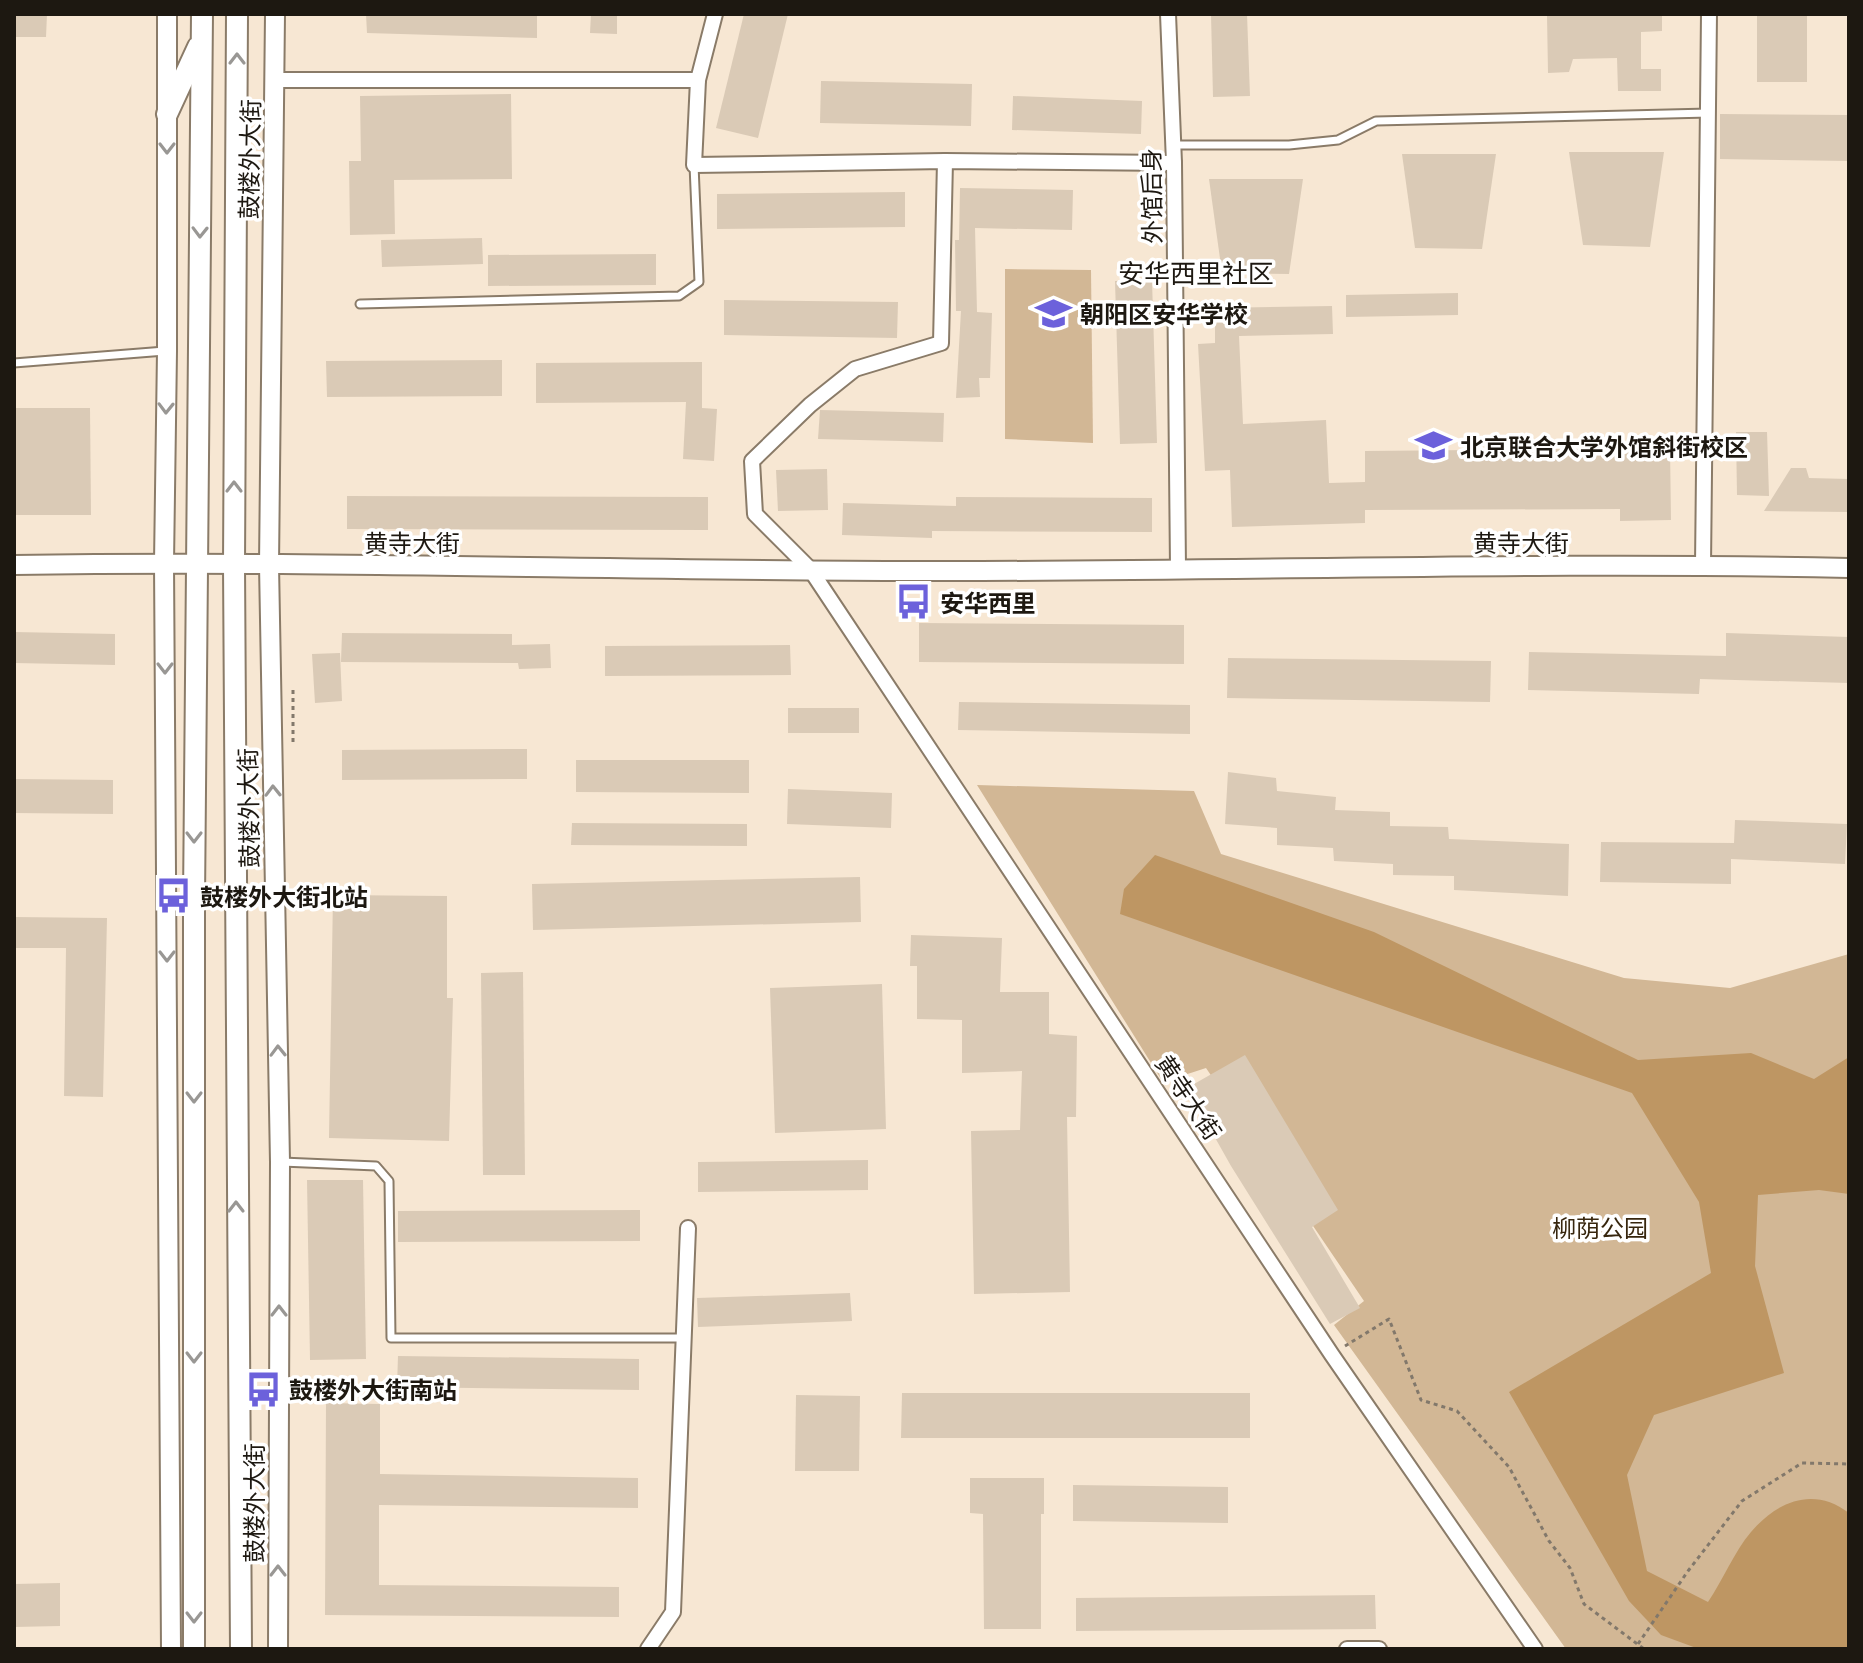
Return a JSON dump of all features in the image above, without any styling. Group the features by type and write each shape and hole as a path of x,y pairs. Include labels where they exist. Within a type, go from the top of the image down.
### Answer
{"main road":[{"name":"鼓楼外大街","path":"194,1649 196,563 202,14"},
{"name":"鼓楼外大街","path":"237,14 234,565 241,1649"},
{"path":"167,114 202,40"}],"street":[{"path":"167,14 164,563 171,1649"},
{"name":"鼓楼外大街","path":"275,14 269,565 280,1162 278,1649"},
{"path":"715,14 698,80 694,165 945,161 1174,163"},
{"name":"外馆后身","path":"1168,14 1174,163 1178,568"},
{"path":"1703,565 1709,14"},
{"path":"276,80 698,80"},
{"name":"黄寺大街","path":"945,161 941,343 855,369 810,405 752,461 755,514 810,569 1332,1355 1535,1649"},
{"name":"黄寺大街","path":"14,565 196,563 915,571 1703,565 1849,568"},
{"path":"648,1649 673,1612 688,1228"},
{"path":"1347,1649 1379,1649"}],"lane":[{"path":"1172,145 1289,145 1338,140 1376,121 1709,113"},
{"path":"360,304 679,296 699,282 694,165"},
{"path":"14,363 167,351"},
{"path":"280,1162 376,1166 389,1181 391,1338 683,1338"}],"path":[{"path":"293,686 293,741"},
{"path":"1332,1355 1389,1319 1421,1400 1457,1411 1509,1467 1549,1541 1570,1568 1584,1604 1644,1649"},
{"path":"1639,1643 1688,1571 1742,1501 1802,1463 1849,1464"}],"green space":[{"path":"1005,269 1091,270 1093,443 1005,439"},
{"name":"柳荫公园","path":"977,785 1194,791 1221,854 1624,978 1730,988 1849,954 1849,1649 1566,1649 1334,1325 1364,1301 1206,1068 1163,1082"}],"shaded area":[{"path":"1155,855 1374,932 1638,1060 1751,1053 1814,1079 1849,1057 1849,1194 1819,1190 1758,1195 1755,1266 1784,1373 1654,1415 1627,1475 1647,1571 1708,1602 1745,1540 1772,1512 1784,1505 1809,1499 1823,1500 1849,1513 1849,1649 1699,1649 1661,1635 1629,1601 1509,1392 1711,1273 1699,1202 1632,1093 1120,914 1124,889"}],"building":[{"path":"14,14 47,14 46,37 14,37"},
{"path":"366,14 537,14 537,38 367,33"},
{"path":"591,14 617,14 617,34 590,33"},
{"path":"744,14 788,14 758,138 716,128"},
{"path":"1211,14 1247,14 1250,96 1213,97"},
{"path":"1662,14 1662,31 1641,32 1641,69 1661,69 1661,91 1618,91 1617,58 1573,59 1569,72 1548,73 1547,15"},
{"path":"1757,14 1807,14 1807,82 1757,82"},
{"path":"821,81 972,84 971,126 820,123"},
{"path":"511,94 512,179 394,180 395,234 350,235 349,161 361,161 360,96"},
{"path":"1013,96 1142,101 1141,134 1012,130"},
{"path":"1720,114 1849,115 1849,161 1720,159"},
{"path":"1569,152 1664,152 1650,247 1583,245"},
{"path":"1402,154 1496,154 1482,249 1415,248"},
{"path":"1209,179 1303,179 1289,274 1222,273"},
{"path":"960,188 1073,190 1072,230 975,228 977,312 992,313 990,378 979,378 980,397 956,398 961,311 956,311 955,240 959,240"},
{"path":"905,192 905,227 717,229 717,194"},
{"path":"482,238 483,264 382,267 381,240"},
{"path":"656,254 656,285 488,286 488,255"},
{"path":"1152,280 1157,443 1120,444 1115,281"},
{"path":"1458,293 1458,315 1346,317 1346,295"},
{"path":"724,300 898,302 897,338 724,335"},
{"path":"1332,306 1333,334 1239,336 1243,424 1326,420 1329,483 1365,482 1365,451 1670,448 1671,520 1620,521 1620,509 1365,510 1365,523 1232,527 1230,470 1205,471 1198,344 1215,343 1215,308"},
{"path":"502,360 502,396 327,397 326,361"},
{"path":"702,362 702,408 717,409 714,461 683,459 686,402 536,403 536,363"},
{"path":"14,408 90,408 91,515 14,515"},
{"path":"820,410 944,413 943,442 818,439"},
{"path":"1736,432 1767,432 1769,496 1737,495"},
{"path":"1791,468 1806,468 1809,478 1849,479 1849,512 1764,511"},
{"path":"827,469 828,510 778,511 776,470"},
{"path":"347,496 708,497 708,530 347,529"},
{"path":"956,497 1152,498 1152,532 932,531 932,538 842,535 843,503 956,506"},
{"path":"919,623 1184,625 1184,664 919,662"},
{"path":"14,632 115,634 115,665 14,663"},
{"path":"342,633 512,634 512,645 550,644 551,668 519,669 518,663 341,662"},
{"path":"1726,633 1849,637 1849,683 1700,679 1699,694 1528,690 1529,652 1726,656"},
{"path":"790,645 791,675 605,676 605,646"},
{"path":"340,653 342,701 315,703 312,654"},
{"path":"1228,658 1491,661 1490,702 1227,698"},
{"path":"959,702 1190,705 1190,734 958,730"},
{"path":"788,708 859,708 859,733 788,733"},
{"path":"527,749 527,779 342,780 342,750"},
{"path":"576,760 749,760 749,793 576,792"},
{"path":"1228,772 1276,778 1277,791 1336,797 1335,810 1390,812 1390,826 1448,827 1449,839 1569,844 1568,896 1454,890 1454,876 1393,875 1393,864 1334,861 1333,848 1277,845 1277,828 1225,824"},
{"path":"14,779 113,780 113,814 14,813"},
{"path":"788,789 892,793 891,828 787,824"},
{"path":"1735,820 1847,824 1845,864 1731,859 1731,884 1600,882 1601,842 1734,843"},
{"path":"572,823 747,824 747,846 571,845"},
{"path":"860,877 861,922 533,930 532,884"},
{"path":"333,895 447,896 447,998 453,998 449,1141 329,1138"},
{"path":"14,917 107,918 103,1097 64,1096 66,948 14,948"},
{"path":"911,935 1002,938 1000,992 1049,992 1049,1034 1077,1036 1076,1117 1067,1117 1070,1292 974,1294 971,1131 1020,1130 1022,1071 962,1073 962,1020 917,1019 917,966 910,966"},
{"path":"523,972 525,1175 483,1175 481,973"},
{"path":"882,984 886,1129 775,1133 770,988"},
{"path":"1245,1055 1338,1210 1312,1227 1360,1308 1330,1324 1231,1166 1187,1088"},
{"path":"868,1160 868,1190 698,1192 698,1162"},
{"path":"307,1180 363,1180 366,1359 310,1360"},
{"path":"640,1210 640,1241 398,1242 398,1211"},
{"path":"850,1293 852,1321 698,1327 697,1298"},
{"path":"398,1356 639,1359 639,1390 397,1387"},
{"path":"902,1393 1250,1393 1250,1438 901,1438"},
{"path":"796,1395 860,1396 859,1471 795,1471"},
{"path":"326,1403 380,1404 380,1474 638,1478 638,1508 379,1505 379,1585 619,1587 619,1617 325,1615"},
{"path":"970,1478 1044,1478 1041,1629 984,1629 983,1514 970,1513"},
{"path":"1073,1485 1228,1487 1228,1523 1073,1521"},
{"path":"60,1583 60,1626 14,1627 14,1584"},
{"path":"1375,1595 1376,1629 1076,1631 1076,1598"}],"place":[{"name":"朝阳区安华学校","path":"1054,313"},
{"name":"北京联合大学外馆斜街校区","path":"1434,446"},
{"name":"安华西里","path":"914,602"},
{"name":"鼓楼外大街北站","path":"174,896"},
{"name":"鼓楼外大街南站","path":"263,1389"}],"district":[{"name":"安华西里社区","path":"1196,273"}]}
